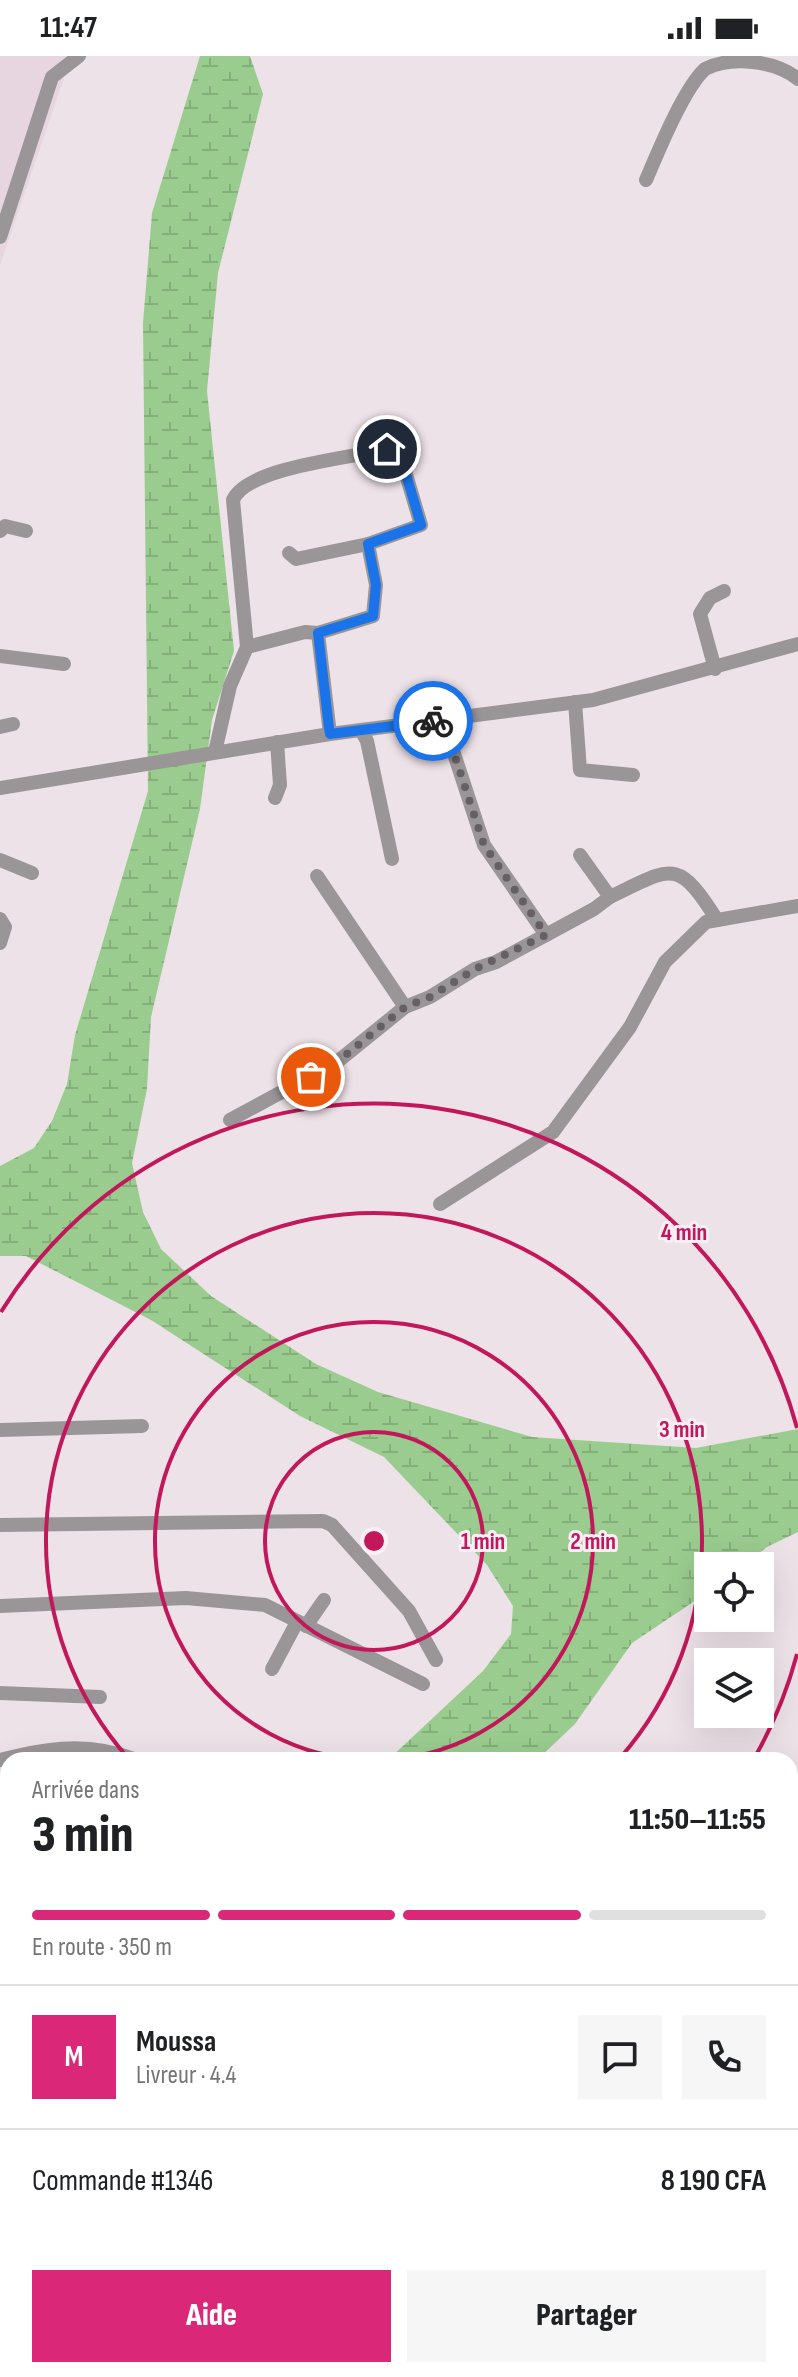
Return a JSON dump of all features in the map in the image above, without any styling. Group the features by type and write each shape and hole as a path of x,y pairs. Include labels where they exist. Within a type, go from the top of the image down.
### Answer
{"street":[{"path":"0,237 52,77 79,56"},
{"path":"646,180 702,71 714,63 747,58 776,63 798,79"},
{"path":"215,752 230,686 247,647 233,500 237,490 301,466 387,449 400,454 421,525 368,544 296,559 289,553"},
{"path":"0,531 5,526 26,531"},
{"path":"247,647 305,632 318,633 373,616 376,585 368,544"},
{"path":"715,669 700,614 710,598 724,591"},
{"path":"318,633 330,734"},
{"path":"0,788 330,734 575,702 640,690 798,644"},
{"path":"0,656 64,664"},
{"path":"575,702 580,770 633,775"},
{"path":"443,720 484,845 546,935"},
{"path":"361,730 367,741 392,859"},
{"path":"275,798 280,785 277,742"},
{"path":"580,855 610,897"},
{"path":"0,860 32,873"},
{"path":"230,1120 337,1062 405,1007 430,997 475,969 546,935 649,877 673,872 683,875 699,890 717,920"},
{"path":"317,876 405,1007"},
{"path":"440,1204 553,1132 630,1027 665,962 706,922 798,906"},
{"path":"0,919 5,927 0,943"},
{"path":"0,1430 142,1426"},
{"path":"0,1525 323,1521 332,1525 409,1611 436,1660"},
{"path":"0,1606 186,1598 265,1605 423,1684"},
{"path":"272,1669 301,1624 324,1600"},
{"path":"0,1693 100,1697"},
{"path":"29,1752 77,1746 115,1752"}],"shaded area":[{"path":"0,56 88,56 65,75 0,265"}],"green space":[{"path":"200,56 250,56 263,94 218,273 207,391 234,651 212,720 200,809 151,1017 147,1089 132,1163 143,1212 161,1249 211,1296 316,1364 378,1392 532,1437 696,1448 798,1429 798,1532 760,1552 694,1552 694,1601 632,1643 575,1724 545,1752 397,1752 483,1671 511,1634 513,1606 487,1565 384,1457 300,1416 151,1320 26,1256 0,1256 0,1166 34,1148 52,1121 67,1084 75,1035 148,791 143,323 152,213"}],"way so far":[{"path":"311,1077 337,1062 405,1007 430,997 475,969 496,962 546,935 484,845 443,720 433,721"}],"route":[{"path":"387,449 400,454 421,525 368,544 376,585 373,616 318,633 330,734 433,721"}]}
